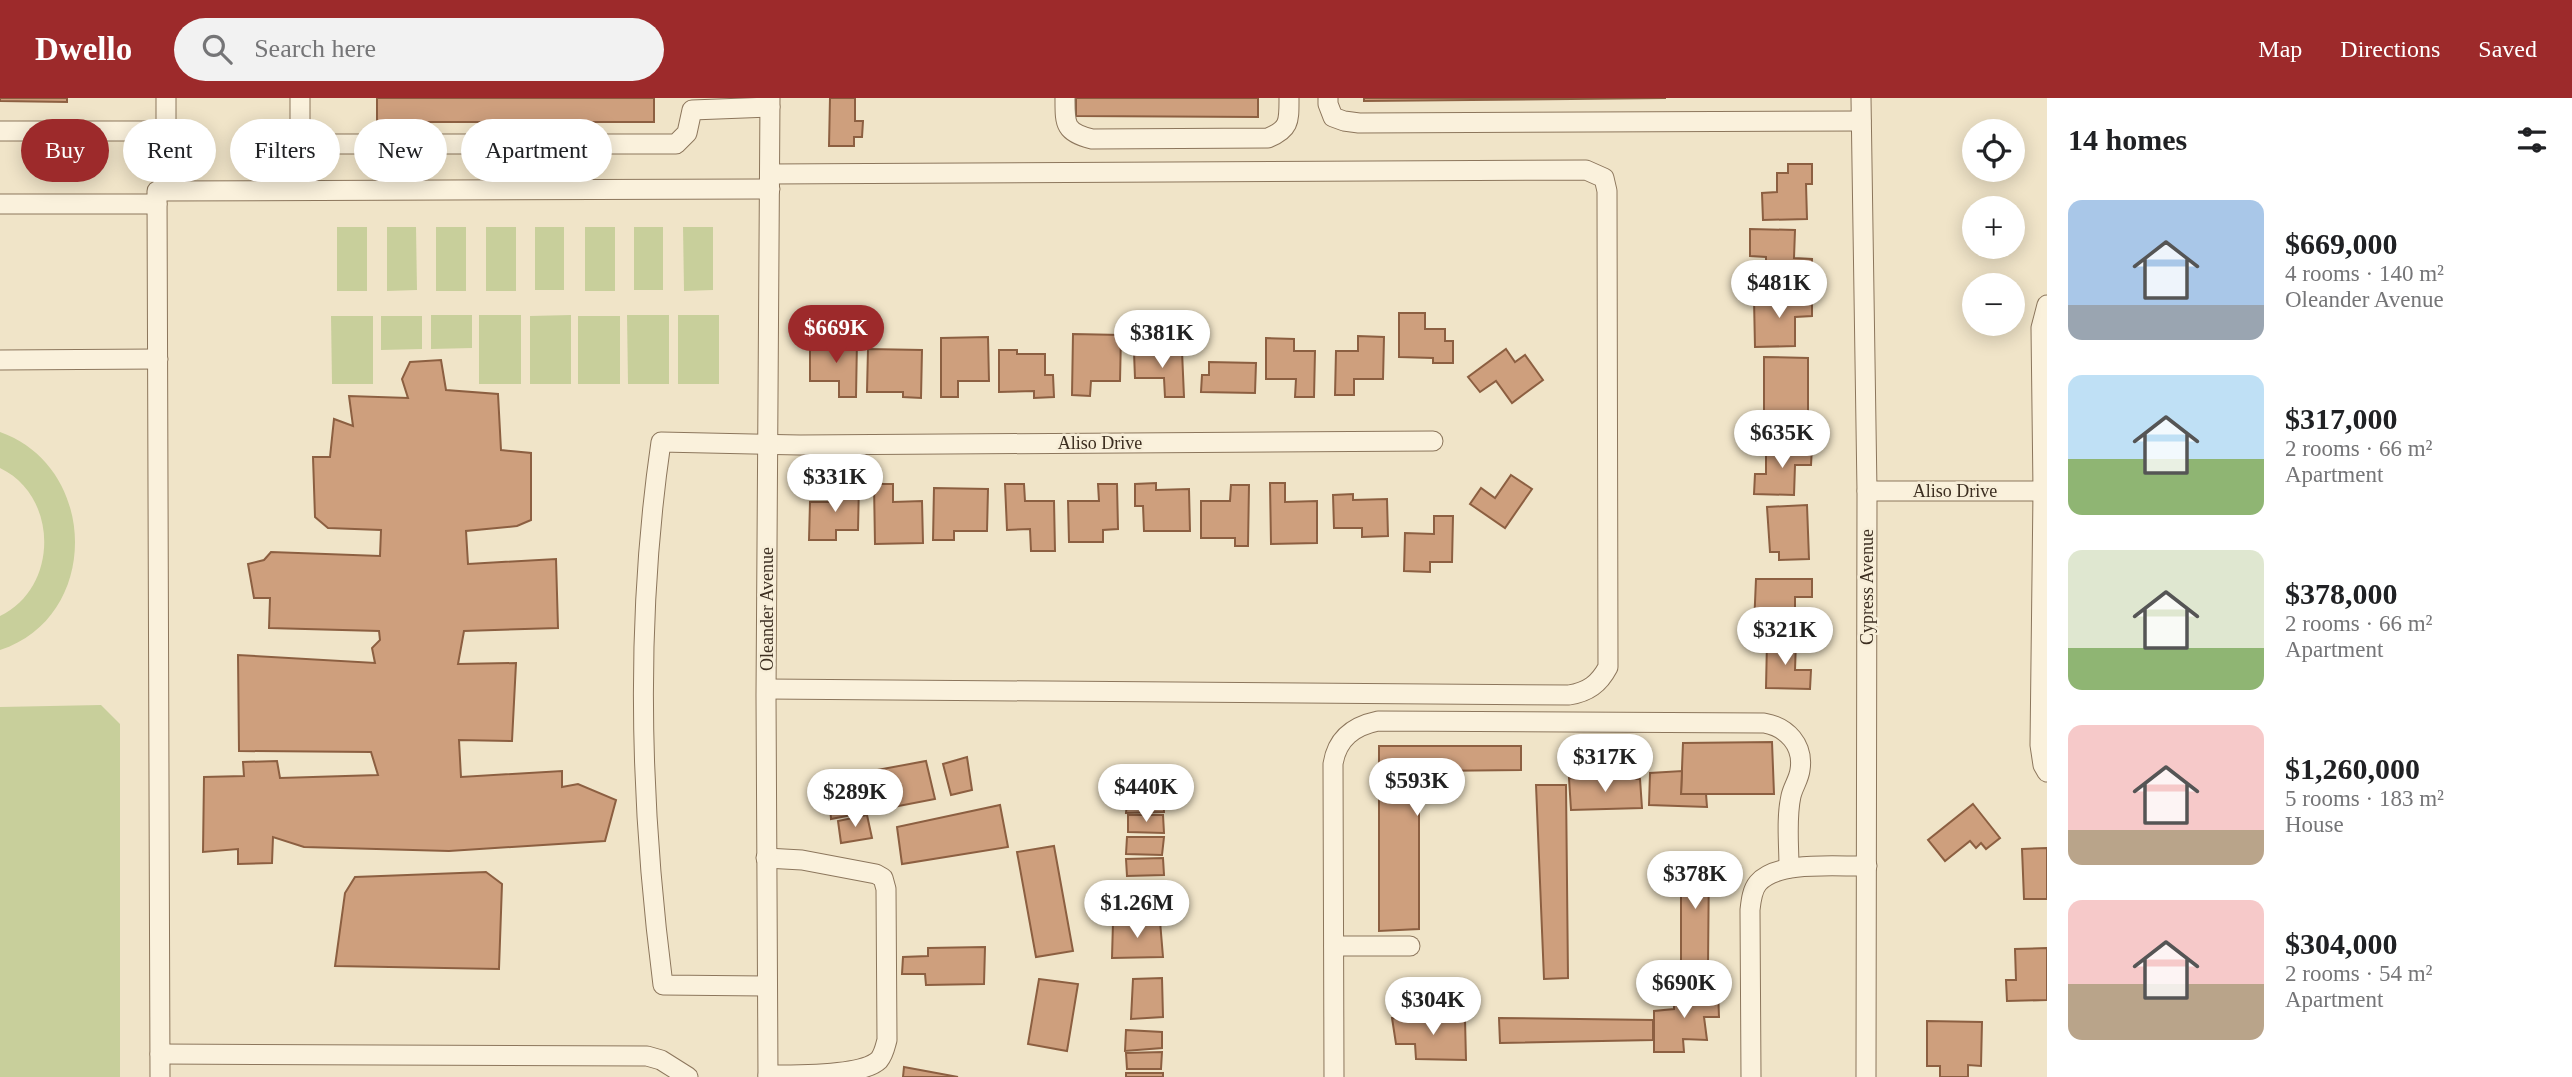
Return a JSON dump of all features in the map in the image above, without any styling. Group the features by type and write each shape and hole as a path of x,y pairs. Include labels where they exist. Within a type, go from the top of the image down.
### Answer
{"street":[{"path":"0,131 166,131 166,98"},
{"path":"300,98 300,144 676,144 687,133 692,110 770,103"},
{"path":"1065,98 1068,128 1075,135 1091,139 1268,138 1282,132 1288,124 1289,98"},
{"path":"1328,98 1333,117 1359,123 1861,121"},
{"name":"Cypress Avenue","path":"1860,98 1867,491 1866,1077"},
{"name":"Oleander Avenue","path":"768,1076 766,689 770,103"},
{"path":"160,1077 158,191 1586,170 1604,178 1607,191 1608,667 1594,686 1569,695 766,689"},
{"path":"0,204 158,204"},
{"path":"2047,305 2041,328 2043,491 2040,745 2043,765 2047,772"},
{"path":"0,360 158,359"},
{"name":"Aliso Drive","path":"766,986 663,985 651,869 645,728 645,640 649,565 661,442 767,444 1433,441"},
{"name":"Aliso Drive","path":"1867,491 2043,491"},
{"path":"1334,1077 1335,754 1345,736 1356,728 1378,721 1776,725 1787,732 1797,745 1800,758 1800,772 1791,794 1789,868"},
{"path":"766,858 802,860 876,874 883,878 887,903 887,1040 884,1052 872,1065 852,1070 820,1075 768,1076"},
{"path":"1751,1077 1750,910 1752,895 1758,883 1770,873 1789,868 1867,866"},
{"path":"1334,946 1410,946"},
{"path":"160,1054 647,1056 661,1060 688,1077"}],"green space":[{"path":"337,227 367,227 367,291 337,291"},
{"path":"387,227 416,227 417,290 387,291"},
{"path":"436,227 466,227 466,291 436,291"},
{"path":"486,227 516,227 516,291 486,291"},
{"path":"535,227 564,227 564,290 535,290"},
{"path":"585,227 615,227 615,291 585,291"},
{"path":"634,227 663,227 663,290 634,290"},
{"path":"683,227 713,227 713,290 684,291"},
{"path":"431,315 472,315 472,348 431,349"},
{"path":"479,315 521,315 521,384 479,384"},
{"path":"571,315 571,384 530,384 530,316"},
{"path":"627,315 669,315 669,384 628,384"},
{"path":"678,315 719,315 719,384 678,384"},
{"path":"331,316 373,316 373,384 332,384"},
{"path":"381,316 422,316 422,349 381,350"},
{"path":"578,316 620,316 620,384 578,384"},
{"path":"0,432 33,450 56,476 70,508 75,542 70,576 57,607 33,633 0,650 0,616 19,603 33,585 41,564 44,542 41,520 33,499 19,481 0,468"},
{"path":"101,705 120,724 120,1077 0,1077 0,707"}],"building":[{"path":"0,98 67,98 67,102 0,101"},
{"path":"377,98 654,98 654,122 612,122 612,119 461,119 461,122 447,122 447,119 377,119"},
{"path":"830,98 855,98 855,121 863,121 862,137 854,137 854,146 829,146"},
{"path":"1076,98 1258,98 1258,117 1076,116"},
{"path":"1364,98 1666,98 1364,101"},
{"path":"1788,164 1812,164 1812,184 1806,184 1807,219 1763,220 1762,193 1777,192 1777,173 1788,173"},
{"path":"1750,229 1795,230 1794,258 1812,259 1812,280 1766,279 1766,257 1750,256"},
{"path":"1812,298 1812,316 1795,317 1795,346 1755,347 1754,299"},
{"path":"1399,313 1425,313 1425,329 1445,329 1445,341 1453,341 1453,363 1433,363 1433,358 1399,357"},
{"path":"1073,334 1121,335 1120,381 1091,381 1090,396 1072,395"},
{"path":"1358,336 1384,337 1383,379 1354,379 1354,395 1335,395 1336,351 1358,351"},
{"path":"988,337 989,381 958,381 958,397 941,397 941,338"},
{"path":"1266,338 1294,339 1294,351 1315,351 1314,397 1295,397 1296,379 1266,379"},
{"path":"826,339 857,340 856,397 839,397 839,381 810,381 810,344 826,345"},
{"path":"868,349 922,350 921,398 903,397 903,392 867,392"},
{"path":"1506,349 1515,362 1525,355 1543,380 1512,403 1496,381 1480,392 1468,377"},
{"path":"999,350 1017,350 1017,354 1045,354 1045,375 1053,375 1054,397 1034,398 1034,391 999,392"},
{"path":"1182,351 1184,397 1165,397 1164,378 1135,378 1134,352"},
{"path":"1764,357 1808,358 1808,415 1764,414"},
{"path":"441,360 446,390 498,394 501,450 531,453 531,520 517,526 466,531 468,564 556,559 558,628 464,631 458,664 516,663 512,741 459,740 461,777 562,771 562,787 578,784 616,800 605,841 449,851 304,847 273,837 272,863 238,864 238,849 203,852 204,777 244,776 243,762 277,761 280,778 378,775 371,752 239,751 238,655 375,663 372,648 380,640 379,631 269,628 270,598 254,598 248,564 264,560 271,552 380,556 381,530 328,528 315,517 313,457 330,457 334,419 353,426 349,396 408,398 402,379 410,362"},
{"path":"1209,362 1256,363 1255,393 1201,392 1202,375 1209,375"},
{"path":"1766,446 1812,447 1811,465 1795,465 1794,495 1754,494 1755,474 1766,474"},
{"path":"1511,475 1532,489 1505,528 1470,504 1481,488 1495,498"},
{"path":"1156,483 1156,490 1189,489 1190,531 1144,531 1143,506 1135,506 1135,484"},
{"path":"1270,483 1285,483 1285,502 1317,501 1317,543 1271,544"},
{"path":"839,484 859,484 858,530 836,530 836,540 809,540 810,502 839,502"},
{"path":"874,484 893,484 893,502 922,501 923,543 875,544"},
{"path":"1005,484 1024,484 1025,501 1054,501 1055,551 1031,551 1030,529 1007,530"},
{"path":"1098,484 1117,484 1118,529 1103,530 1103,542 1069,542 1068,501 1099,501"},
{"path":"1231,485 1249,485 1248,546 1235,546 1235,538 1201,538 1201,501 1230,501"},
{"path":"934,488 988,489 987,531 954,531 954,540 933,540"},
{"path":"1353,494 1353,500 1387,499 1388,536 1362,537 1362,528 1334,528 1333,495"},
{"path":"1807,505 1809,559 1779,560 1779,552 1770,552 1767,507"},
{"path":"1434,516 1453,516 1452,562 1430,562 1430,572 1404,571 1405,533 1434,534"},
{"path":"1756,579 1812,579 1812,597 1795,597 1795,626 1754,626"},
{"path":"1767,641 1796,641 1795,670 1811,670 1810,689 1766,688"},
{"path":"1772,742 1774,794 1681,794 1683,743"},
{"path":"1379,746 1521,746 1521,770 1428,771 1419,780 1419,929 1379,931"},
{"path":"967,757 972,790 951,795 943,764"},
{"path":"926,761 935,799 831,819 828,779"},
{"path":"1682,771 1681,794 1706,794 1707,807 1649,805 1650,773"},
{"path":"1569,778 1640,779 1642,808 1571,810"},
{"path":"1536,785 1566,785 1568,978 1544,979"},
{"path":"1128,793 1163,793 1164,812 1126,813"},
{"path":"1973,804 2000,838 1986,849 1981,843 1976,848 1970,841 1945,861 1928,840"},
{"path":"1000,805 1008,847 902,864 897,827"},
{"path":"867,815 872,838 841,843 838,821"},
{"path":"1128,815 1163,815 1164,833 1128,832"},
{"path":"1127,837 1164,837 1162,855 1126,854"},
{"path":"1054,846 1073,951 1036,957 1017,852"},
{"path":"2047,848 2047,899 2024,899 2022,849"},
{"path":"1681,857 1709,858 1708,966 1692,969 1691,962 1681,962"},
{"path":"1163,858 1164,875 1127,876 1126,859"},
{"path":"486,872 502,884 499,969 335,966 345,893 355,877"},
{"path":"1129,881 1163,882 1163,896 1127,896"},
{"path":"1160,921 1163,957 1112,958 1113,922"},
{"path":"985,947 984,984 926,985 925,974 902,974 903,957 928,956 928,948"},
{"path":"2047,948 2047,1000 2007,1001 2006,980 2016,980 2015,949"},
{"path":"1162,978 1163,1017 1131,1019 1133,979"},
{"path":"1039,979 1078,984 1067,1051 1028,1044"},
{"path":"1718,990 1719,1017 1704,1017 1707,1040 1683,1039 1684,1052 1654,1052 1654,1011 1674,1009 1674,993"},
{"path":"1392,1018 1465,1019 1466,1060 1416,1059 1415,1044 1396,1044"},
{"path":"1499,1018 1653,1020 1653,1040 1500,1043"},
{"path":"1927,1021 1982,1022 1981,1066 1968,1065 1968,1077 1940,1077 1940,1066 1927,1066"},
{"path":"1126,1030 1162,1032 1162,1048 1125,1051"},
{"path":"1162,1052 1161,1069 1127,1069 1126,1053"},
{"path":"904,1067 958,1077 903,1077"},
{"path":"1126,1073 1163,1073 1163,1077 1126,1077"}]}
